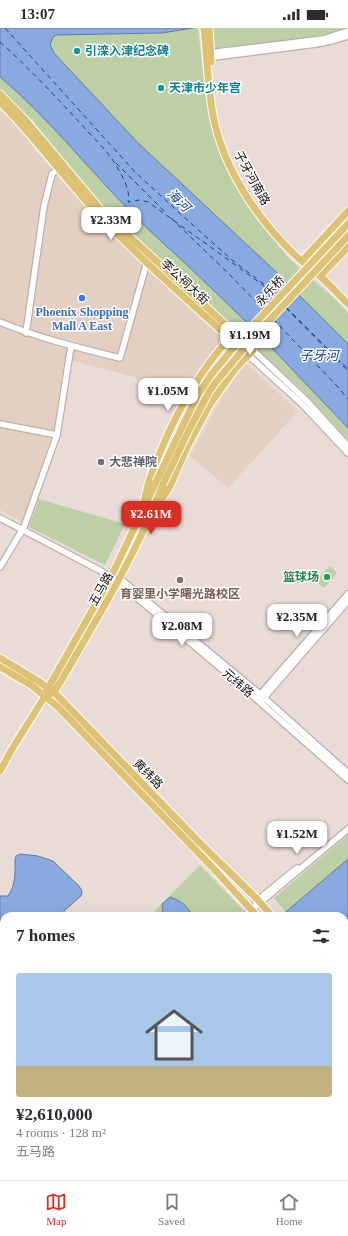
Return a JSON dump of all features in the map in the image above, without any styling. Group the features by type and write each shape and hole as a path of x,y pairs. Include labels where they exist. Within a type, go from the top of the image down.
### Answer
{"main road":[{"name":"子牙河南路","path":"206,28 209,55 209,90 213,117 221,143 244,192 276,235 348,298"},
{"name":"李公祠大街","path":"1,98 60,167 115,224 232,336"},
{"name":"李公祠大街","path":"60,167 98,214 147,262 250,352"},
{"path":"303,260 348,211"},
{"name":"永乐桥","path":"160,483 197,396 211,375 244,336 348,224"},
{"name":"永乐桥","path":"160,483 209,392 216,382 252,339 348,236"},
{"path":"321,275 348,247"},
{"name":"子牙河南路","path":"321,275 348,304"},
{"path":"143,510 148,485 166,437 190,389 207,364 232,336"},
{"path":"152,514 169,488 188,445 210,404 235,369 250,352"},
{"name":"五马路","path":"0,771 12,749 46,696 48,687 112,576 143,510 160,483"},
{"name":"五马路","path":"54,692 119,580 152,514 160,483"},
{"name":"黄纬路","path":"0,658 23,671 54,692 269,912"},
{"name":"黄纬路","path":"0,667 31,685 46,696 252,910"},
{"path":"46,696 54,692"}],"street":[{"path":"209,55 323,39 348,31"},
{"path":"209,55 316,44 348,36"},
{"path":"26,332 44,206 52,174 60,167"},
{"path":"0,322 71,346 120,358 147,262"},
{"path":"0,567 23,528 57,435 71,346"},
{"name":"李公祠大街","path":"250,352 307,401 348,446"},
{"name":"李公祠大街","path":"250,352 348,453"},
{"path":"0,424 57,435"},
{"name":"元纬路","path":"0,517 119,580 348,773"},
{"path":"260,698 348,594"},
{"path":"260,698 348,601"},
{"name":"元纬路","path":"260,698 348,780"},
{"path":"249,912 259,901 348,824"},
{"path":"259,901 348,829"}],"shaded area":[{"path":"0,111 13,122 58,177 106,227 152,272 224,338 185,391 71,360 56,432 23,523 0,510"},
{"path":"246,363 298,411 228,488 190,456 219,402"}],"green space":[{"path":"0,28 198,28 204,81 209,107 219,147 230,173 260,222 293,263 341,305 348,313 348,439 302,390 111,217 75,175 32,120 0,90"},
{"path":"213,28 348,28 330,34 215,49"},
{"path":"39,499 125,524 105,565 29,527"},
{"name":"篮球场","path":"330,566 337,573 324,588 316,581"},
{"path":"348,835 348,859 286,912 274,898"},
{"path":"200,865 243,910 241,912 154,912"}],"water":[{"name":"子牙河","path":"0,28 193,28 162,33 56,35 53,37 50,45 54,53 138,143 273,269 348,344 348,428 245,321 142,224 52,126 0,77"},
{"path":"20,854 38,856 53,861 79,886 82,891 81,896 64,912 0,912 0,896 8,896 11,892 16,856"},
{"path":"348,859 348,912 286,912"},
{"path":"170,897 183,904 190,912 162,912 163,910 162,904"}],"ferry route":[{"path":"5,28 135,172 232,260 265,285 275,296"},
{"path":"0,42 42,82 107,152 120,171 125,182 129,197 128,202 139,200 148,202 264,286 275,298"},
{"path":"116,163 166,213"},
{"path":"171,218 264,310"},
{"path":"286,307 348,369"},
{"path":"286,308 348,371"},
{"path":"273,319 348,399"}],"place":[{"name":"引滦入津纪念碑","path":"77,51"},
{"name":"天津市少年宫","path":"161,88"},
{"name":"Phoenix Shopping Mall A East","path":"82,298"},
{"name":"大悲禅院","path":"101,462"},
{"name":"篮球场","path":"327,577"},
{"name":"育婴里小学曙光路校区","path":"180,580"}],"water label":[{"name":"海河","path":"179,200"}]}
